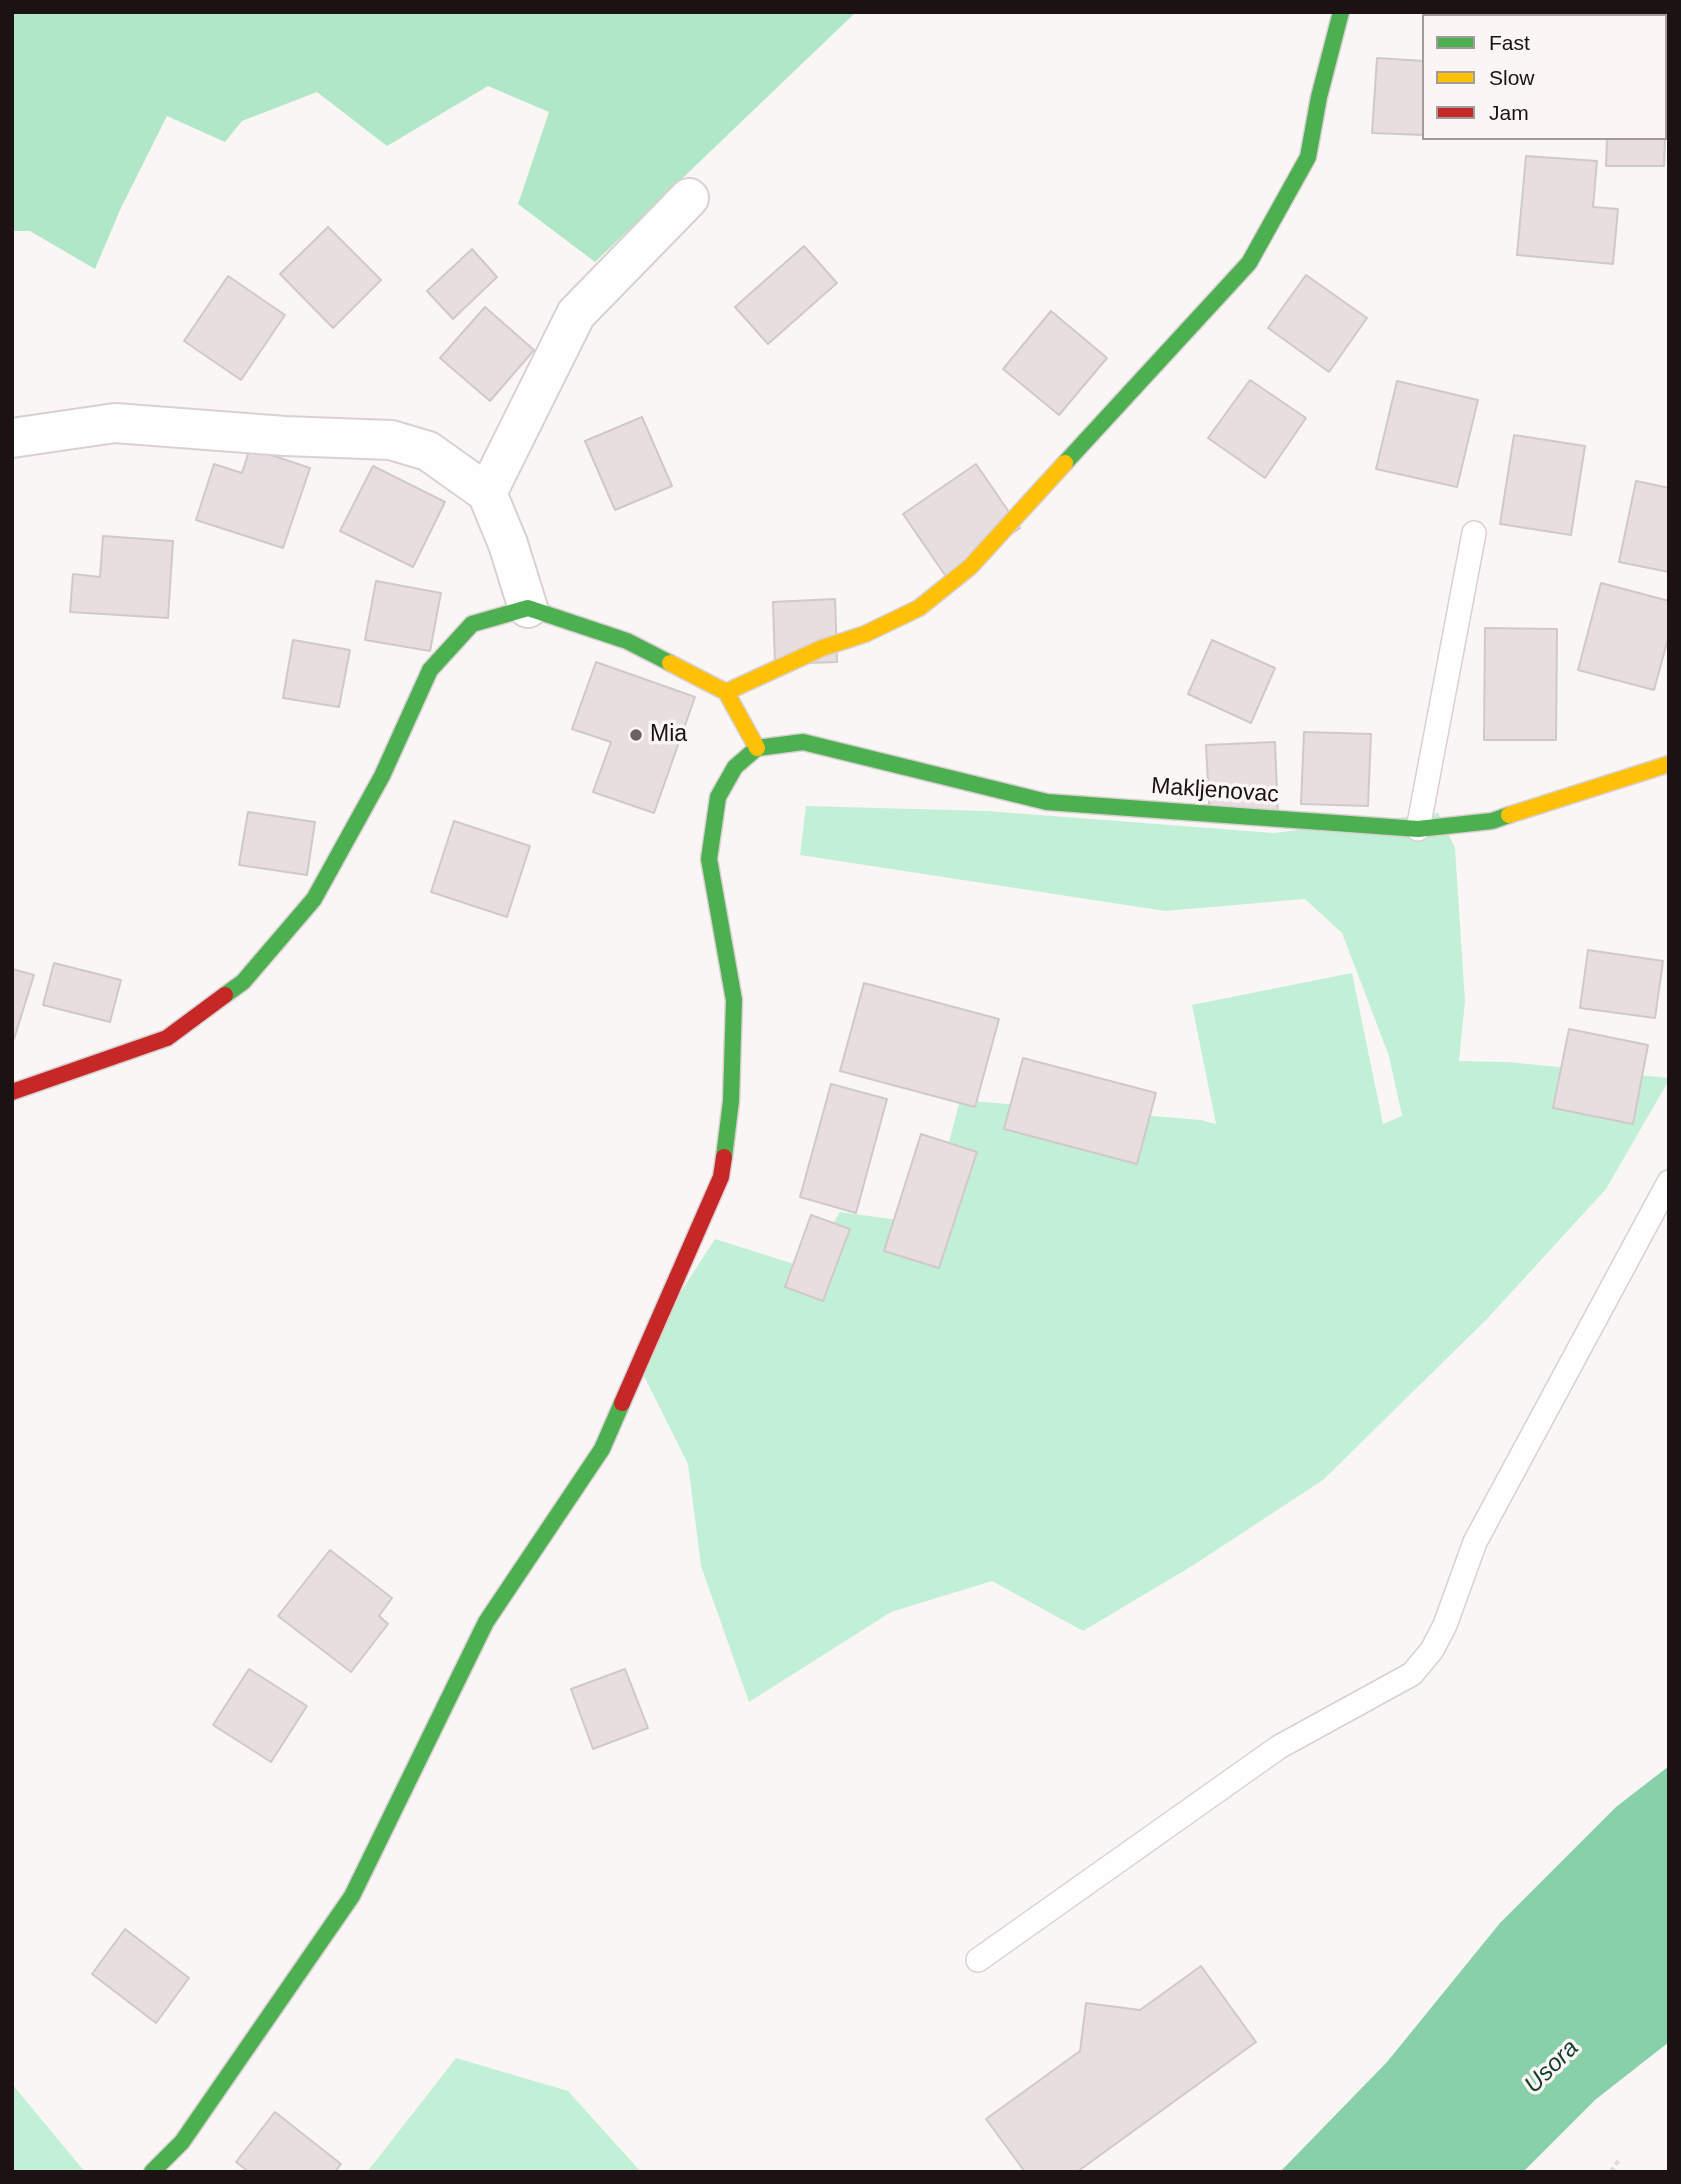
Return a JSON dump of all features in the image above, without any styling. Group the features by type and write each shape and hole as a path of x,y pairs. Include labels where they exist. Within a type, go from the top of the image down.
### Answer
{"street":[{"path":"726,692 822,648 865,634 919,608 960,575 1249,263 1308,157 1341,12"},
{"path":"487,493 576,314 689,198"},
{"path":"12,438 114,423 285,436 391,440 428,451 487,493 508,544 528,608"},
{"path":"12,1092 167,1038 243,982 314,899 382,776 430,670 472,624 528,608 627,641 726,692 757,748 735,767 718,797 709,859 734,1000 731,1101 721,1177 602,1449 486,1622 352,1896 183,2142 152,2172"},
{"name":"Makljenovac","path":"757,748 803,742 1047,802 1418,829 1492,821 1669,764"}],"lane":[{"path":"1418,829 1474,533"},
{"path":"978,1960 1279,1747 1412,1674 1445,1625 1475,1542 1669,1182"}],"path":[{"path":"1612,2172 1620,2158"}],"shaded area":[{"path":"12,12 856,12 595,262 518,204 549,112 488,86 387,146 317,92 242,121 225,142 167,116 120,210 95,269 30,231 12,231"},
{"path":"806,806 987,811 1274,833 1438,813 1455,848 1465,1001 1459,1061 1508,1062 1669,1080 1606,1189 1486,1320 1323,1480 1192,1566 1083,1631 992,1581 891,1612 749,1702 701,1566 688,1464 639,1366 658,1327 715,1239 807,1268 840,1212 928,1224 960,1100 1201,1120 1216,1124 1192,1005 1352,973 1383,1124 1402,1116 1389,1056 1342,933 1305,899 1165,911 800,855"},
{"path":"456,2058 568,2091 641,2172 367,2172"},
{"path":"12,2083 17,2090 85,2172 12,2172"}],"water":[{"name":"Usora","path":"1669,1766 1669,2042 1595,2100 1523,2172 1280,2172 1387,2062 1500,1923 1616,1807"}],"building":[{"path":"1377,58 1422,61 1422,135 1372,133"},
{"path":"1607,140 1665,140 1664,166 1606,166"},
{"path":"1526,156 1597,161 1593,207 1618,209 1613,264 1517,255"},
{"path":"328,227 381,280 333,328 280,274"},
{"path":"804,246 837,283 768,344 735,307"},
{"path":"472,249 497,277 453,319 427,291"},
{"path":"1306,275 1367,318 1329,372 1268,328"},
{"path":"228,276 285,315 241,380 184,341"},
{"path":"485,307 534,350 490,401 440,358"},
{"path":"1051,311 1107,358 1059,415 1003,369"},
{"path":"1250,380 1306,418 1265,478 1208,438"},
{"path":"1397,381 1478,400 1457,487 1376,469"},
{"path":"642,417 672,486 615,510 585,441"},
{"path":"1514,435 1585,446 1571,535 1500,524"},
{"path":"250,448 310,468 283,548 196,520 214,464 242,473"},
{"path":"976,464 1020,528 947,578 903,514"},
{"path":"373,466 445,502 413,567 340,531"},
{"path":"1636,481 1669,488 1669,572 1619,562"},
{"path":"103,536 173,541 168,618 70,612 73,574 100,577"},
{"path":"376,581 441,593 430,651 365,640"},
{"path":"1601,583 1669,601 1669,635 1654,690 1578,670"},
{"path":"835,599 837,662 775,664 773,602"},
{"path":"1485,628 1557,629 1556,740 1484,740"},
{"path":"293,640 350,650 339,707 283,698"},
{"path":"1212,640 1275,668 1251,723 1188,694"},
{"name":"Mia","path":"596,662 695,697 654,813 593,792 611,742 572,729"},
{"path":"1304,732 1371,734 1368,806 1301,804"},
{"path":"1275,742 1278,817 1210,820 1206,745"},
{"path":"248,812 315,822 307,875 239,865"},
{"path":"454,821 530,846 507,917 431,892"},
{"path":"1588,950 1663,961 1655,1018 1580,1008"},
{"path":"54,963 121,980 110,1022 43,1005"},
{"path":"12,969 34,975 14,1039 12,1038"},
{"path":"864,983 999,1019 975,1107 840,1071"},
{"path":"1569,1029 1648,1045 1633,1124 1553,1108"},
{"path":"1023,1058 1156,1093 1137,1164 1004,1129"},
{"path":"831,1084 887,1099 856,1213 800,1197"},
{"path":"921,1134 977,1152 939,1268 884,1251"},
{"path":"811,1215 850,1229 823,1301 785,1287"},
{"path":"330,1550 392,1598 379,1616 388,1624 351,1672 278,1616"},
{"path":"249,1669 307,1706 271,1762 213,1725"},
{"path":"625,1669 648,1728 593,1749 571,1689"},
{"path":"125,1929 189,1978 156,2023 92,1974"},
{"path":"1201,1966 1256,2042 1077,2172 1025,2172 986,2119 1080,2051 1086,2003 1140,2010"},
{"path":"275,2112 341,2164 335,2172 249,2172 236,2162"}],"traffic: fast":[{"path":"1065,463 1249,263 1308,157 1319,97 1341,12"},
{"path":"225,995 243,982 314,899 382,776 430,670 472,624 528,608 627,641 670,663"},
{"path":"757,748 803,742 1047,802 1418,829 1492,821 1509,815"},
{"path":"724,1157 731,1101 734,1000 709,859 718,797 735,767 757,748"},
{"path":"152,2172 182,2142 352,1896 486,1622 602,1449 622,1403"}],"traffic: slow":[{"path":"726,692 822,648 865,634 919,608 970,567 1065,463"},
{"path":"670,663 726,692 757,748"},
{"path":"1509,815 1669,764"}],"traffic: jam":[{"path":"12,1092 167,1038 225,995"},
{"path":"622,1403 721,1177 724,1157"}],"place":[{"name":"Mia","path":"636,735"}]}
